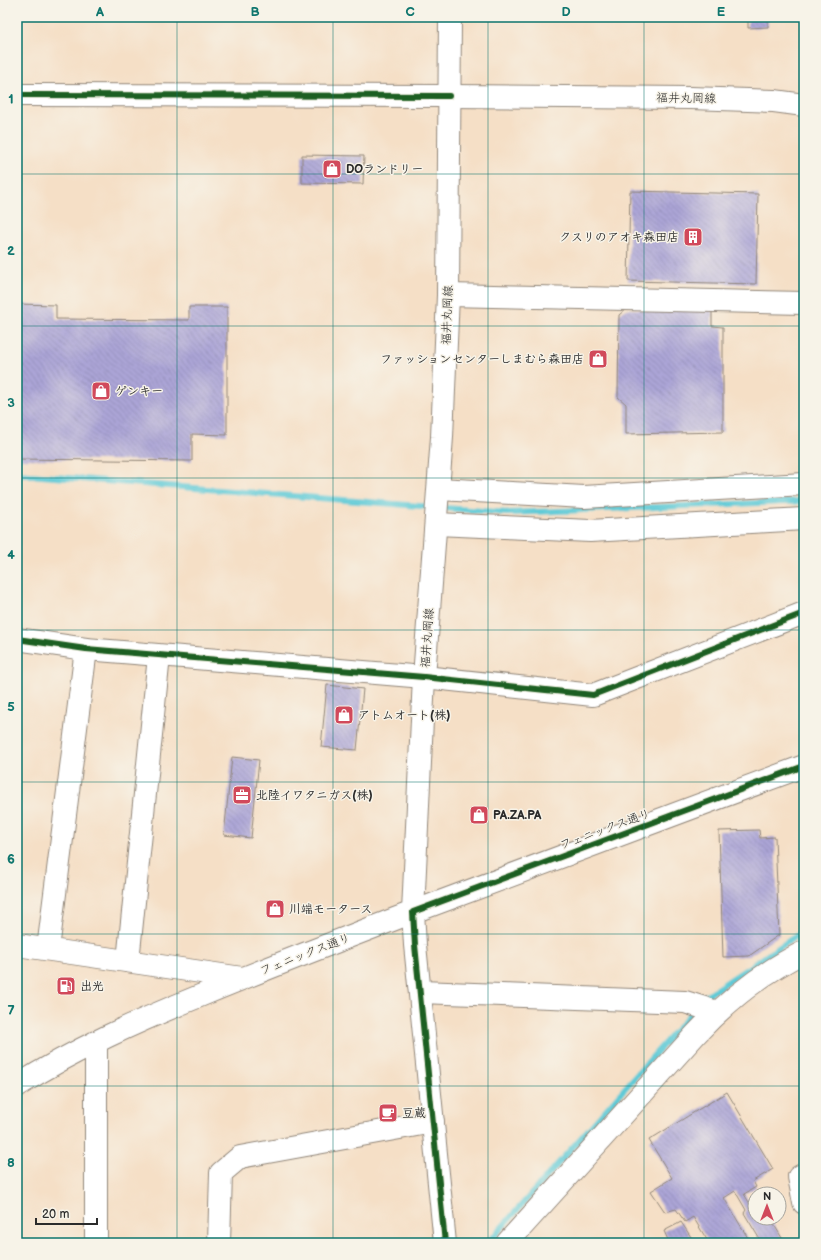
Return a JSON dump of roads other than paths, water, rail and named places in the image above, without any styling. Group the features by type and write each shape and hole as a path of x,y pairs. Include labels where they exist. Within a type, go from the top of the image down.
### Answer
{"street":[{"path":"17,95 449,96 450,17"},
{"name":"福井丸岡線","path":"445,1243 414,945 413,912 424,677 439,489 448,295 449,96 691,98 804,105"},
{"path":"448,295 804,303"},
{"path":"439,489 584,497 804,484"},
{"path":"436,524 590,531 804,519"},
{"path":"17,639 86,649 424,677 593,695 804,613"},
{"path":"48,949 86,649"},
{"path":"128,961 159,656"},
{"name":"フェニックス通り","path":"17,1086 50,1065 148,1017 242,978 413,912 804,766"},
{"path":"17,945 242,978"},
{"path":"507,1243 717,1012 748,986 788,960 804,952"},
{"path":"420,992 685,1002 717,1012"},
{"path":"96,1042 96,1243"},
{"path":"219,1243 221,1172 240,1157 433,1122"},
{"path":"804,1174 800,1177 804,1203"}],"waterway":[{"path":"17,474 508,513 804,501"},
{"path":"700,1003 706,996 804,931"},
{"path":"488,1243 694,1010"}],"place":[{"name":"DOランドリー","path":"332,169"},
{"name":"クスリのアオキ森田店","path":"693,237"},
{"name":"ファッションセンターしまむら森田店","path":"598,359"},
{"name":"ゲンキー","path":"101,391"},
{"name":"アトムオート(株)","path":"344,715"},
{"name":"北陸イワタニガス(株)","path":"242,795"},
{"name":"PA.ZA.PA","path":"479,815"},
{"name":"川端モータース","path":"275,909"},
{"name":"出光","path":"66,986"},
{"name":"豆蔵","path":"388,1113"}]}
